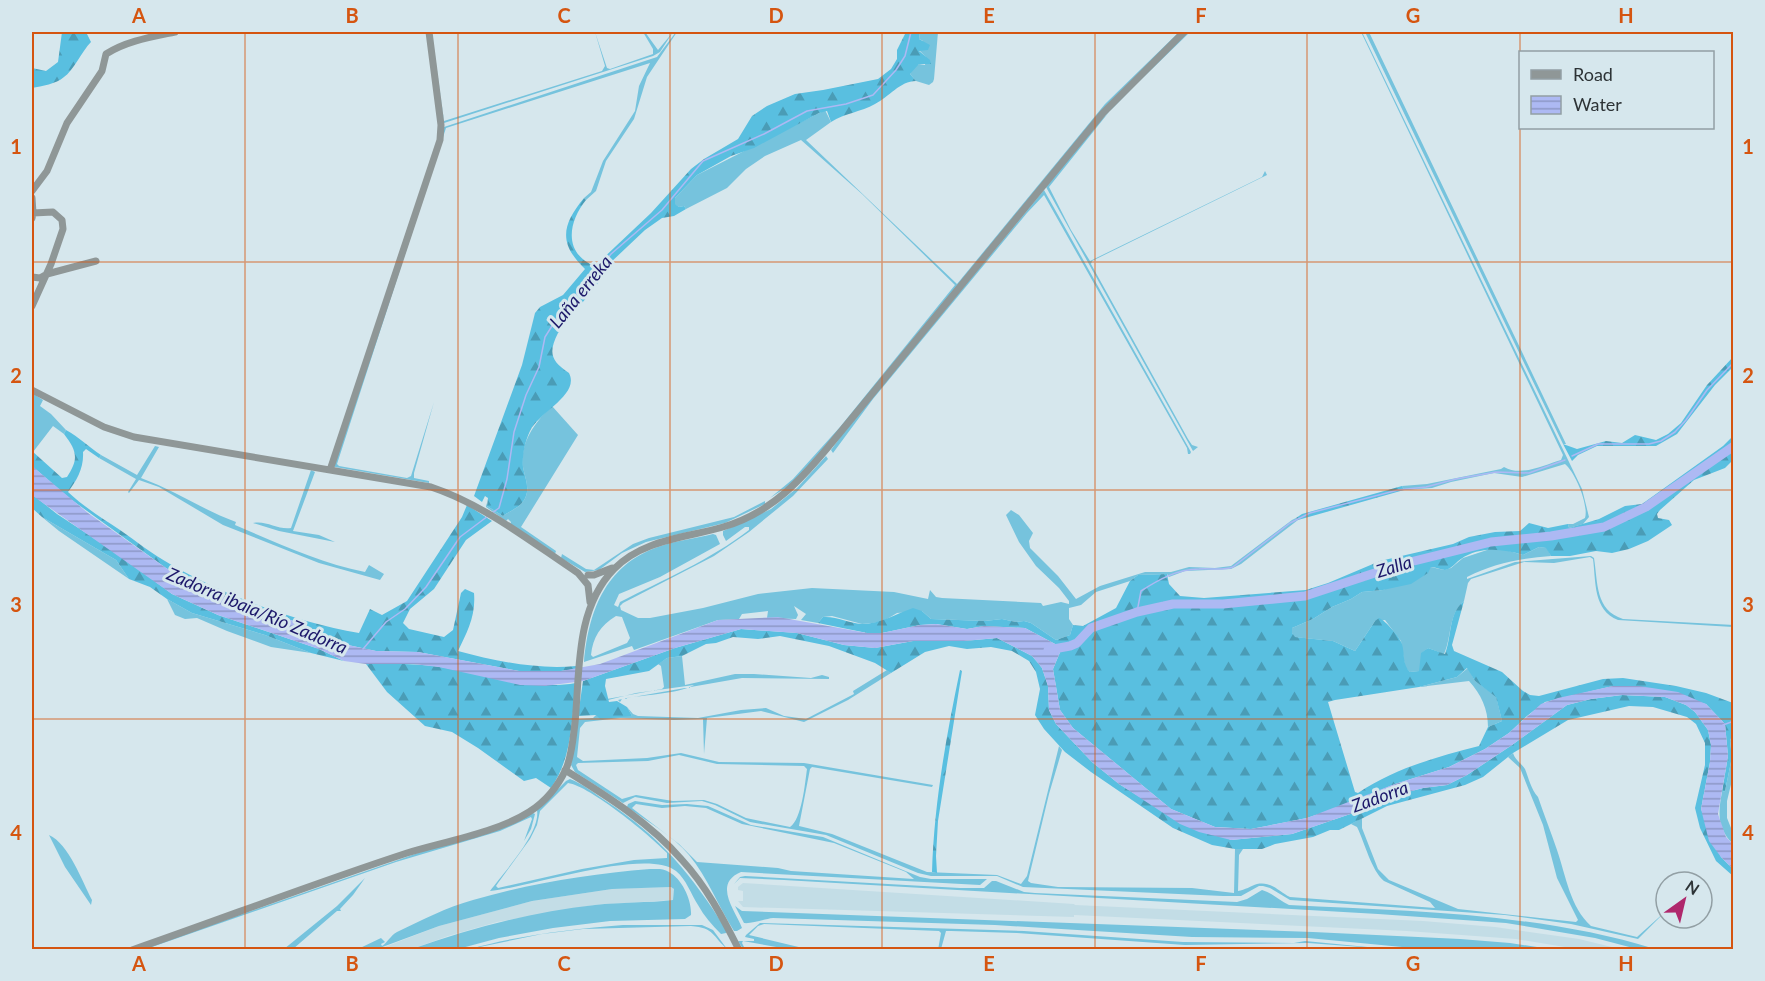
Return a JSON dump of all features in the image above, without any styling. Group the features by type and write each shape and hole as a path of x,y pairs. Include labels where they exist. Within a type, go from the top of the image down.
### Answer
{"street":[{"path":"32,191 46,171 67,123 95,84 102,71 106,54 118,46 175,32"},
{"path":"330,470 440,140 441,125 429,32"},
{"path":"586,577 617,565 646,547 725,527 757,513 793,488 1103,113 1184,32"},
{"path":"32,198 32,215 53,212 62,220 63,229 32,306"},
{"path":"32,276 40,278 46,274 96,261"},
{"path":"32,390 104,428 134,437 431,487 450,493 475,505 599,587"},
{"path":"590,605 599,587 617,565"},
{"path":"132,950 407,854 518,819 541,803 558,783 565,770 573,740 583,640 590,605 586,577"},
{"path":"565,770 642,821 676,853 704,888 739,950"}],"shaded area":[{"path":"595,32 607,68 610,69 653,54 653,49 643,32 658,50 673,32 660,52 653,56 444,123 432,34 444,121 602,71 605,66"},
{"path":"676,32 647,77 634,119 606,161 596,191 586,200 584,198 591,192 603,161 635,111 639,86 650,63 446,128 337,464 407,478 411,476 434,402 414,473 414,478 429,481 429,483 335,467 444,127 657,57"},
{"path":"920,32 938,32 934,79 929,85 916,81 910,74 919,64 925,65 926,57 919,50 923,41 919,39"},
{"path":"1181,32 1117,95 810,465 790,485 770,498 793,479 840,427 955,285 862,194 801,140 765,156 746,169 727,188 686,209 684,206 679,207 674,204 675,198 697,175 825,110 831,122 806,140 957,284 1105,104"},
{"path":"1188,32 1190,32 1136,85"},
{"path":"1361,32 1582,489 1589,517 1583,524 1569,528 1568,524 1585,518 1586,512 1580,489 1565,464 1522,477 1494,473 1432,488 1404,490 1402,486 1427,484 1504,467 1518,471 1532,469 1561,460 1563,455"},
{"path":"1365,32 1369,32 1566,444 1563,444"},
{"path":"1109,111 1049,187 1090,261 1262,177 1265,171 1267,175 1092,261 1091,264 1188,439 1192,445 1198,447 1193,451 1046,187"},
{"path":"1044,190 1191,452 1190,454 1044,195 873,399 833,453 831,450 844,432"},
{"path":"32,393 43,400 40,406 66,430 64,434 53,426 33,452 32,451"},
{"path":"552,406 578,435 521,527 556,551 555,554 510,525 511,522 508,519 506,521 486,507 486,503 503,516 522,503 527,494 523,467 526,441 540,419"},
{"path":"155,446 159,447 141,478 236,522 235,525 299,552 365,572 369,565 384,574 380,580 319,563 223,525 159,487 139,480 129,493 136,479 99,458 101,455 137,475"},
{"path":"826,456 828,459 793,496 749,532 714,556 623,603 620,606 621,610 638,618 650,618 758,594 812,588 894,592 928,599 930,590 936,597 942,598 1041,603 1043,606 1061,602 1069,604 1059,588 1036,566 1019,542 1006,515 1011,510 1019,515 1033,533 1029,541 1030,548 1058,576 1076,599 1100,586 1145,572 1171,572 1189,567 1231,566 1292,520 1296,518 1298,520 1241,564 1231,569 1185,571 1169,577 1167,574 1138,575 1130,581 1096,592 1081,605 1069,608 1069,619 1073,625 1070,635 1056,640 1031,623 1024,621 931,619 922,611 897,613 882,622 862,624 832,616 823,617 818,623 801,620 806,614 794,606 798,615 796,619 767,618 768,611 742,614 739,619 718,620 634,650 632,646 584,662 596,606 615,575 628,563 664,545 713,534 716,535 720,544 660,577 619,594 614,605 618,607 620,602 686,569 734,541 749,530 749,527 745,527 726,541 723,531 771,509 797,488","holes":["616,616 622,617 630,638 627,643 593,657 592,649 598,632"]},
{"path":"311,470 315,472 293,531 319,535 335,542 279,531 253,523 291,528"},
{"path":"765,501 765,504 725,523 646,542 622,553 599,570 585,572 561,558 562,554 586,569 594,570 633,544 734,517"},
{"path":"42,517 116,560 129,579 59,531"},
{"path":"1539,547 1547,548 1551,556 1519,560 1498,565 1477,572 1467,579 1515,562 1591,556 1594,558 1603,602 1614,615 1623,619 1734,625 1733,627 1618,620 1604,609 1600,602 1593,559 1590,557 1554,563 1524,562 1471,579 1464,601 1455,612 1444,654 1428,648 1422,653 1420,671 1410,672 1405,667 1401,641 1385,620 1375,621 1355,651 1333,641 1294,637 1292,633 1292,628 1362,592 1383,590 1431,567 1444,570 1451,568 1463,558 1490,549 1502,549 1523,555"},
{"path":"167,599 192,613 265,635 311,653 271,647 197,618 185,619 175,615"},
{"path":"682,656 685,685 735,674 829,677 829,679 742,678 689,687 694,685 653,691 664,687 661,666 658,664 667,658"},
{"path":"1468,668 1475,681 1496,696 1502,721 1488,727 1483,702 1469,681 1419,687 1457,677"},
{"path":"887,670 891,673 848,700 804,722 761,711 707,718 704,754 703,719 620,718 585,722 580,728 577,757 583,761 647,758 681,753 719,762 804,763 933,785 932,787 812,767 799,826 832,834 927,872 997,875 1021,884 1027,876 1059,746 1062,750 1028,881 1031,883 1058,887 1192,888 1234,893 1235,849 1243,849 1239,855 1238,891 1262,883 1271,885 1290,897 1435,908 1430,902 1384,881 1379,876 1357,827 1351,824 1362,818 1362,828 1378,869 1389,880 1458,909 1576,922 1578,920 1557,878 1543,825 1520,768 1508,757 1513,753 1525,769 1538,797 1573,900 1584,918 1591,926 1637,937 1654,923 1638,939 1571,924 1505,915 1290,900 1263,886 1241,896 1223,896 1023,887 997,876 931,876 918,873 826,835 750,822 702,801 667,803 635,797 623,803 575,772 571,765 578,719 593,718 596,715 632,716 627,707 638,716 698,718 766,708 784,716 806,719 854,694 853,691","holes":["679,755 717,764 804,766 807,769 800,809 790,827 746,818 704,800 673,801 636,795 622,799 578,770 576,765 578,763 648,761"]},
{"path":"689,687 668,693 630,698"},
{"path":"1733,733 1733,776 1727,801 1727,818 1733,833 1733,844 1721,826 1720,807 1732,757 1730,741"},
{"path":"570,779 579,783 626,815 674,858 701,892 727,931 721,934 708,920 680,874 661,865 614,866 490,891 511,865 496,886 498,888 582,869 634,860 667,858 667,853 648,835 605,802 578,786 568,783 540,811 537,825 530,839 513,863 527,841 537,819 537,810 566,781"},
{"path":"635,801 662,805 708,806 751,825 823,837 920,877 987,879 980,885 741,872 732,877 727,891 731,906 742,928 734,931 696,864 683,848 697,862 914,879 906,872 834,843 742,824 706,808 685,806 662,808 636,804 632,808 665,834 627,807 628,804"},
{"path":"535,814 531,829 524,841 531,817 500,831 396,862 139,950"},
{"path":"49,835 63,846 69,855 92,900 91,905 65,867"},
{"path":"650,869 664,870 674,875 688,897 691,915 685,919 610,921 553,928 499,938 458,949 412,949 525,916 605,904 673,900 674,889 671,887 612,889 532,901 439,926 377,949 358,949 381,938 385,942 381,944 382,946 397,932 425,918 454,906 495,894 561,880"},
{"path":"740,877 960,888 984,888 992,881 996,881 1024,892 1035,893 1237,902 1262,890 1289,905 1428,912 1520,921 1611,937 1655,949 1637,949 1595,938 1506,923 784,880 740,878 734,884"},
{"path":"365,878 340,909 341,911 337,911 293,949 284,949 337,906"},
{"path":"743,883 1075,905 1423,921 1495,927 1579,939 1620,949 1577,949 1516,939 1407,931 1074,915 1074,917 743,907 738,901 743,901 743,891 738,890 738,887"},
{"path":"671,887 674,889 673,900 594,905 497,922 412,949 377,950 439,926 532,901 612,889"},
{"path":"735,906 742,911 1460,939 1550,949 1491,950 1455,947 1453,949 1423,949 1308,938 1192,937 995,925 773,918 744,923"},
{"path":"760,923 1024,931 1183,942 1294,943 1305,941 1388,949 1308,943 1185,945 1017,933 946,931 941,949 938,950 941,933 939,931 764,924 758,926 749,935 807,949 788,949 743,941 754,941 754,939 745,937"},
{"path":"623,925 702,925 713,930 727,949 709,931 691,926 583,929 542,934 470,949 546,933 585,928"}],"green space":[{"path":"62,32 86,32 91,42 64,77 53,83 32,88 32,68 46,71 58,62"},
{"path":"906,32 920,32 919,39 930,45 928,50 919,51 930,60 931,64 919,64 910,74 916,81 900,86 870,107 831,122 827,111 819,113 697,175 675,198 675,204 679,207 684,206 686,209 674,216 662,218 645,230 608,265 607,272 558,333 555,340 553,356 558,364 569,373 571,381 564,396 535,424 528,435 523,458 527,490 525,498 518,507 503,516 487,506 488,498 485,496 482,502 474,496 522,365 535,313 540,307 563,295 585,269 570,251 566,234 571,217 584,198 586,200 573,226 573,244 576,252 592,265 597,264 651,213 691,169 738,139 752,116 767,106 795,94 878,79 891,69 897,59 897,50"},
{"path":"1733,357 1733,367 1715,385 1677,434 1656,446 1597,446 1578,455 1572,461 1563,444 1577,449 1606,441 1622,443 1635,435 1656,440 1668,434 1681,423 1707,385"},
{"path":"66,430 101,455 99,458 86,449 83,452 79,473 68,492 80,503 163,560 213,586 286,615 359,633 370,609 382,615 407,601 462,517 467,505 492,521 466,540 434,589 410,609 403,623 409,629 444,637 453,630 461,593 465,589 474,593 474,609 458,651 517,664 547,667 576,666 577,669 519,671 418,652 376,651 348,645 325,637 296,622 190,582 166,568 69,498 32,466 32,451 62,478 67,477 75,455 72,445 64,434"},
{"path":"1733,436 1733,460 1725,468 1694,480 1660,510 1657,514 1658,518 1669,520 1672,525 1648,541 1612,553 1596,551 1570,556 1551,556 1546,548 1539,547 1523,555 1499,550 1483,550 1468,555 1447,569 1431,567 1428,573 1411,584 1362,592 1292,628 1295,637 1333,641 1355,651 1375,621 1382,619 1401,641 1407,669 1410,672 1419,671 1421,653 1428,648 1445,654 1455,612 1464,601 1452,645 1454,651 1502,672 1530,695 1539,696 1603,679 1623,678 1676,686 1706,693 1733,703 1733,733 1730,741 1732,757 1725,791 1722,792 1728,756 1725,724 1706,704 1613,686 1545,702 1509,733 1485,749 1449,767 1395,784 1342,806 1307,818 1251,829 1215,827 1171,809 1073,728 1060,710 1053,669 1061,650 1057,645 1025,628 984,626 967,629 936,624 882,633 867,633 818,623 823,617 828,617 869,624 913,608 922,611 931,619 1024,621 1031,623 1056,640 1070,635 1073,625 1083,626 1116,608 1130,581 1138,575 1167,574 1169,584 1180,596 1204,598 1306,590 1380,561 1453,544 1469,537 1495,532 1520,531 1529,523 1548,528 1568,524 1569,528 1599,519 1625,506 1642,504 1723,446","holes":["1467,668 1475,681 1496,697 1502,721 1488,727 1479,746 1417,764 1372,784 1358,793 1355,792 1328,702 1419,687 1457,677"]},
{"path":"1402,486 1404,490 1298,520 1296,518 1302,514"},
{"path":"32,494 172,594 218,615 319,649 344,661 311,653 265,635 192,613 150,587 129,579 116,560 42,517 32,508"},
{"path":"741,629 797,633 844,645 875,648 913,641 964,641 997,638 1032,656 1042,668 1048,686 1049,710 1056,724 1092,762 1119,784 1148,802 1231,840 1292,834 1359,811 1389,797 1423,788 1447,785 1467,775 1512,745 1567,705 1622,695 1665,697 1686,705 1695,712 1708,730 1711,745 1710,762 1701,809 1721,857 1733,869 1733,876 1716,861 1700,828 1695,808 1705,765 1705,743 1696,724 1687,717 1653,707 1629,706 1568,720 1513,753 1483,777 1465,785 1387,806 1339,830 1330,830 1313,837 1275,844 1262,849 1235,849 1212,845 1173,828 1065,752 1044,729 1035,715 1040,689 1036,672 1029,661 1012,651 991,647 967,649 949,646 925,652 891,673 875,663 829,646 780,636 758,639 733,637 706,644 682,656 667,658 649,671 606,679 605,686 609,702 617,701 627,707 632,716 600,719 596,715 578,716 583,681 675,648"},
{"path":"366,664 432,666 508,681 543,685 576,683 567,751 551,788 536,778 524,781 452,732 425,726 387,692"},
{"path":"960,670 962,671 938,821 937,873 932,872 938,796"}],"water":[{"path":"32,466 88,513 166,568 190,582 296,622 325,637 376,651 418,652 519,671 561,671 600,664 718,620 778,617 867,633 882,633 936,624 967,629 984,626 1025,628 1057,645 1061,650 1053,669 1060,710 1073,728 1171,809 1215,827 1251,829 1307,818 1395,784 1449,767 1485,749 1509,733 1541,704 1558,698 1613,686 1639,686 1678,692 1706,704 1725,724 1728,756 1718,814 1726,837 1733,844 1733,869 1709,841 1701,809 1710,762 1711,745 1708,730 1695,712 1686,705 1665,697 1622,695 1567,705 1467,775 1447,785 1423,788 1389,797 1359,811 1292,834 1231,840 1199,832 1180,824 1119,784 1092,762 1056,724 1049,710 1048,686 1042,668 1032,656 997,638 964,641 913,641 875,648 844,645 797,633 741,629 675,648 583,681 545,686 520,685 439,667 344,661 319,649 218,615 172,594 33,496"}],"waterway":[{"name":"Laña erreka","path":"492,513 499,508 507,479 514,432 526,395 539,367 545,337 566,304 587,284 611,254 662,210 703,161 764,134 807,111 846,104 873,95 896,70 905,56 911,32"},
{"path":"1572,456 1598,444 1649,444 1661,441 1675,432 1707,390 1734,362"},
{"name":"Zalla","path":"1048,650 1077,643 1091,628 1137,612 1173,604 1223,604 1305,596 1402,564 1491,542 1551,536 1604,527 1646,507 1734,446"},
{"path":"1137,612 1141,591 1154,583 1191,569 1233,567 1290,523 1310,513 1398,490 1426,487 1456,479 1496,472 1529,473 1565,460"},
{"name":"Laña erreka","path":"363,649 386,622 405,609 426,587 460,537 488,516"},
{"path":"1723,725 1734,721"}],"water label":[{"name":"Zadorra ibaia/Río Zadorra","path":"257,611"},
{"name":"Zadorra","path":"1380,797"}]}
